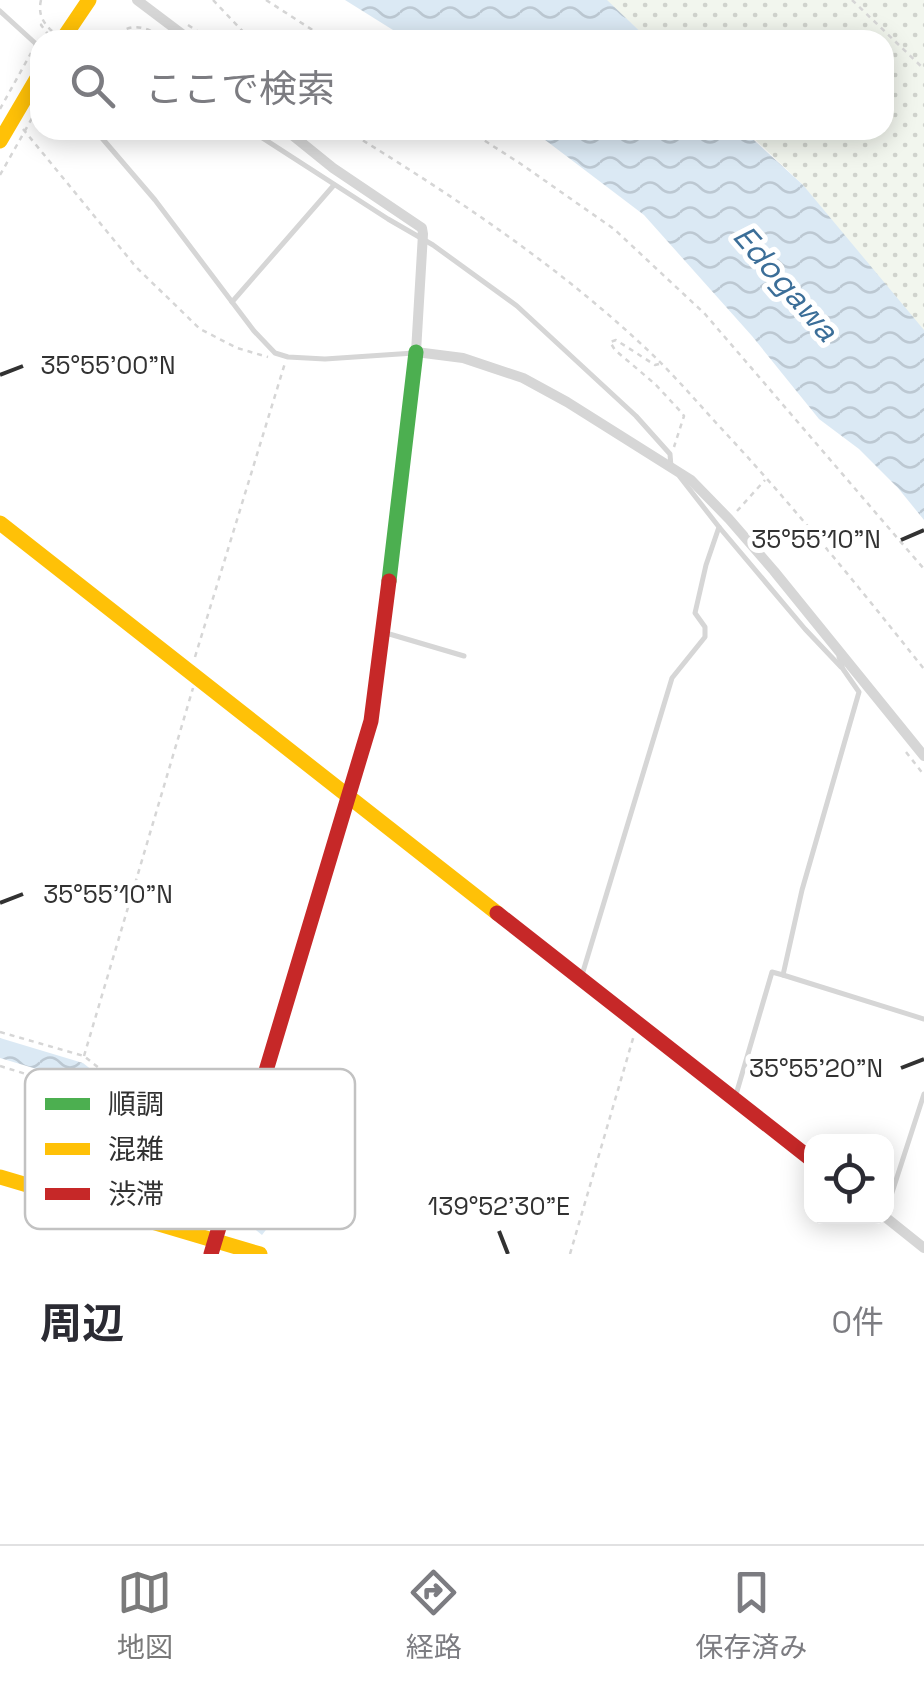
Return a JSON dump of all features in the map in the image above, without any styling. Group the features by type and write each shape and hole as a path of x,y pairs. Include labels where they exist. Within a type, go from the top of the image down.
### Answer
{"street":[{"path":"65,30 88,0"},
{"path":"137,0 177,30"},
{"path":"0,141 30,90"},
{"path":"267,1069 371,722 416,352 423,240 422,228 416,222 298,140"},
{"path":"416,352 463,358 523,378 701,488 834,643 924,756"},
{"path":"0,523 804,1154"},
{"path":"0,1177 25,1185"},
{"path":"894,1223 924,1248"},
{"path":"158,1229 213,1247 260,1254"}],"lane":[{"path":"0,11 30,39"},
{"path":"105,140 275,353 287,359 416,352"},
{"path":"265,140 433,245 516,306 636,416 669,452 684,486 859,692 783,975"},
{"path":"232,302 334,186"},
{"path":"581,978 672,678 705,638 705,627 695,613 719,527"},
{"path":"384,633 464,656"},
{"path":"834,643 843,669"},
{"path":"734,1100 772,972 924,1019"},
{"path":"894,1187 924,1094"}],"path":[{"path":"41,0 41,25 45,30"},
{"path":"213,0 242,30"},
{"path":"266,0 312,30"},
{"path":"852,0 884,30"},
{"path":"44,23 57,30"},
{"path":"122,30 148,30"},
{"path":"894,40 924,68"},
{"path":"6,112 0,107 30,60"},
{"path":"0,175 30,120"},
{"path":"20,125 30,137"},
{"path":"32,140 136,267 200,330 237,348 287,359 84,1056"},
{"path":"362,140 471,210 562,276 660,362 766,478 924,669"},
{"path":"484,140 614,230 705,314 924,569"},
{"path":"660,362 655,365 616,340 610,342 684,416 677,442 669,452"},
{"path":"729,519 766,478"},
{"path":"570,1254 638,1023"},
{"path":"0,1032 84,1056 100,1069"},
{"path":"0,1066 25,1074"}],"shaded area":[{"path":"606,0 924,0 924,344 803,185 756,140 894,140 894,30 638,30"}],"water":[{"path":"345,0 607,0 638,30 393,30"},
{"name":"Edogawa","path":"545,140 754,140 803,185 924,330 924,520 859,449 819,419 752,336 644,215"},
{"path":"0,1038 83,1063 91,1069 37,1069 0,1058"}],"traffic: fast":[{"path":"389,581 416,352"}],"traffic: slow":[{"path":"69,30 89,0"},
{"path":"0,141 30,90"},
{"path":"0,523 497,913"},
{"path":"0,1177 25,1184"},
{"path":"176,1229 260,1254"}],"traffic: jam":[{"path":"267,1069 371,721 389,581"},
{"path":"497,913 804,1154"},
{"path":"211,1254 219,1229"}]}
